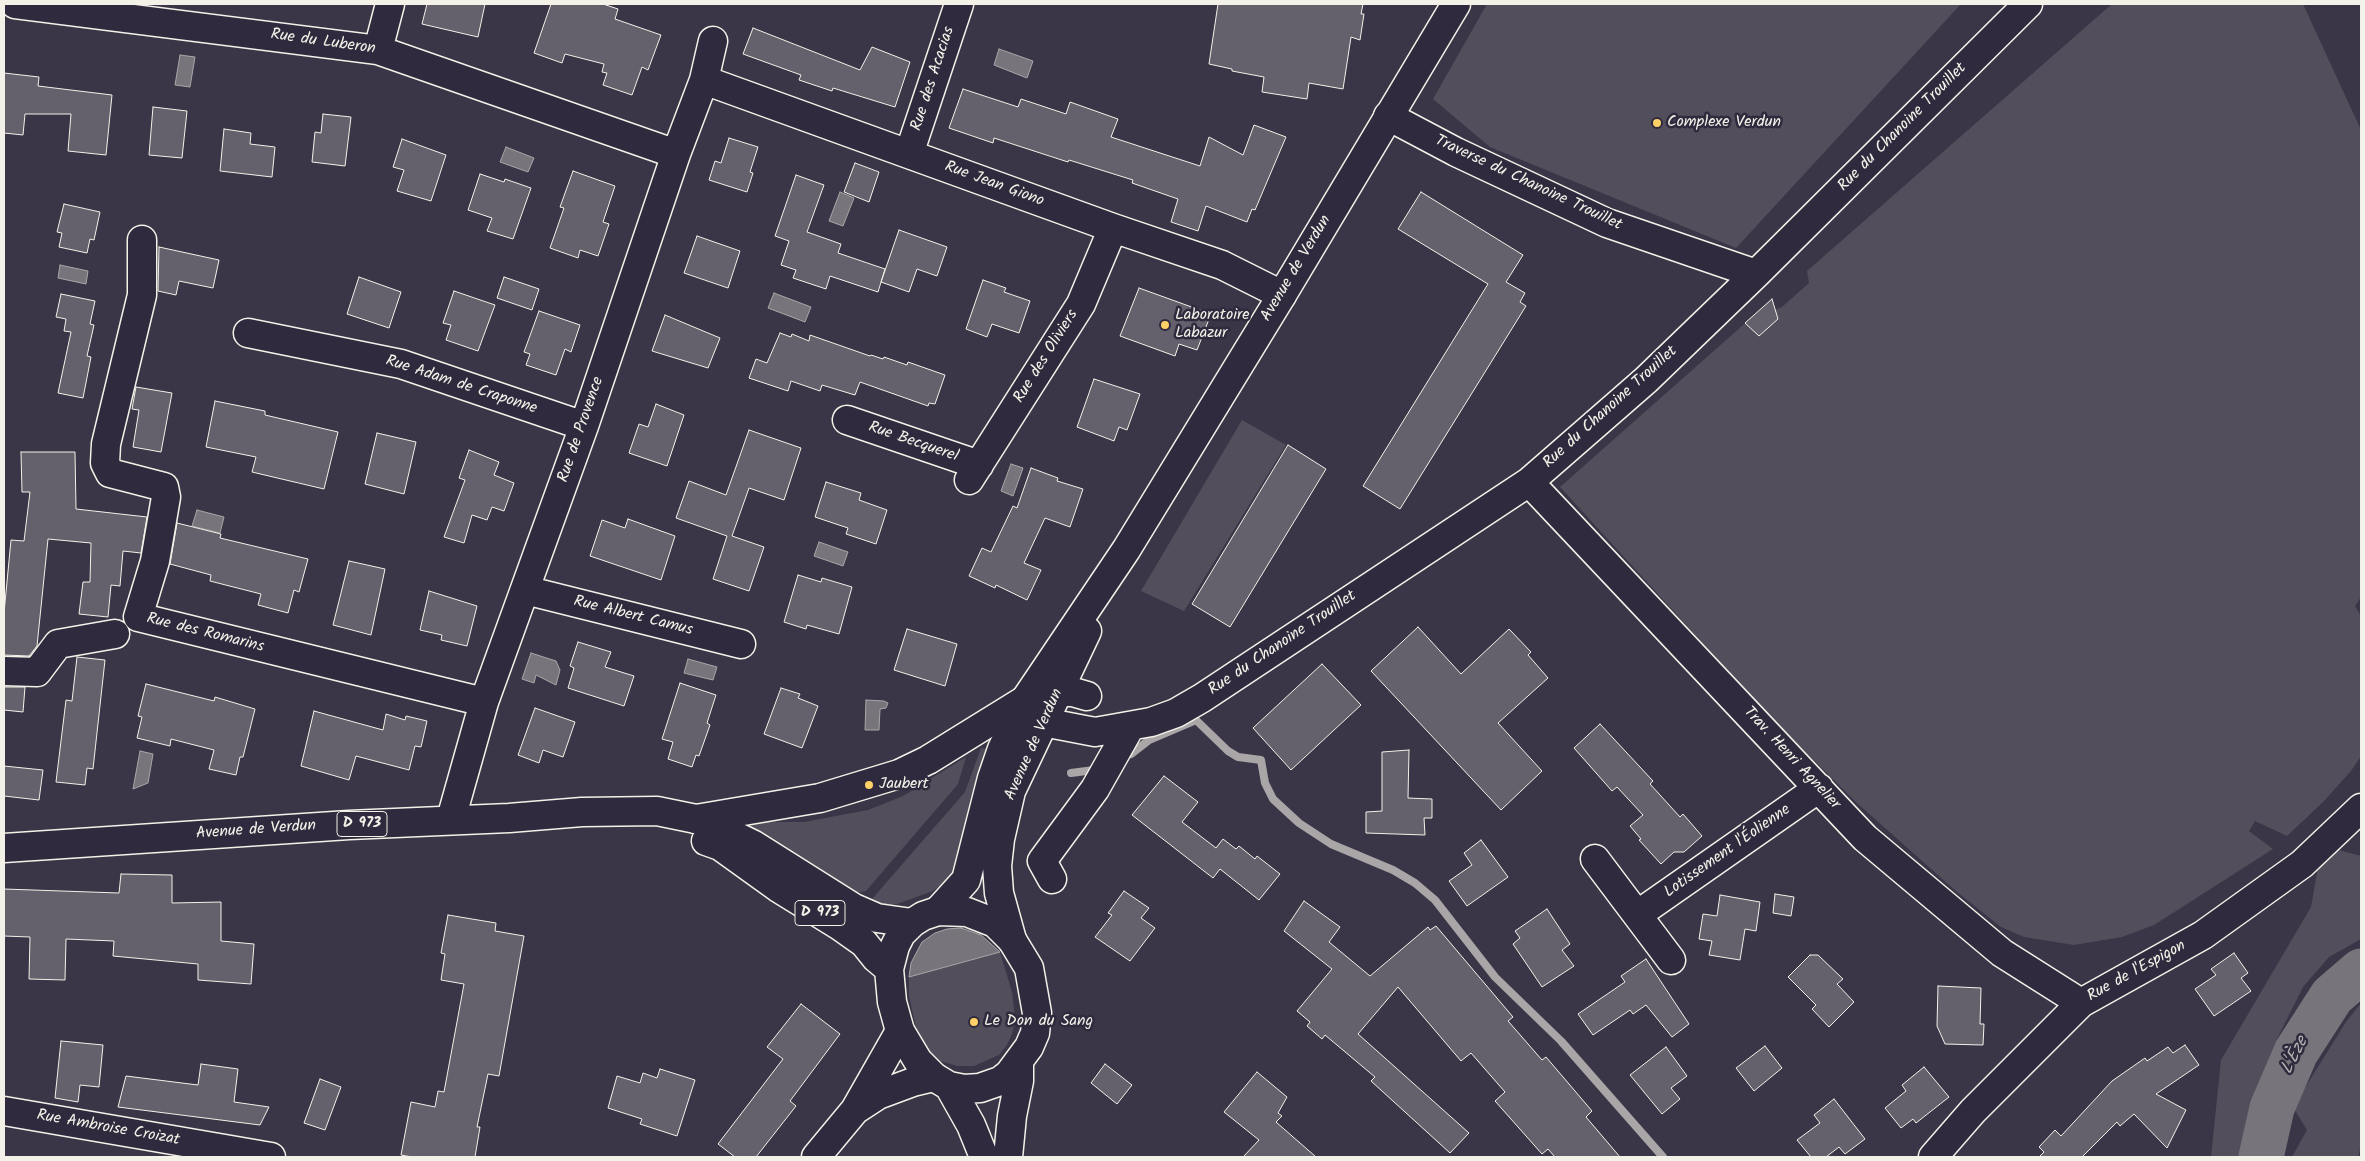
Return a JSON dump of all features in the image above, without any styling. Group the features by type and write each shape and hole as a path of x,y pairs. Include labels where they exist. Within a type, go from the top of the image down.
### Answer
{"street":[{"name":"Rue du Luberon","path":"15,4 136,11 378,50 676,154"},
{"path":"378,50 390,4"},
{"name":"Rue des Acacias","path":"909,154 959,4"},
{"name":"Avenue de Verdun","path":"938,911 966,880 980,828 981,814 1002,749 1025,700 1120,559 1282,295 1456,4"},
{"name":"Rue du Chanoine Trouillet","path":"1042,722 1095,732 1130,727 1176,713 1202,698 1529,482 1646,380 1756,274 2028,4"},
{"name":"Rue de Provence","path":"452,819 484,702 584,426 676,154 704,80 713,41"},
{"name":"Rue Jean Giono","path":"704,80 1113,228 1222,265 1282,295"},
{"name":"Traverse du Chanoine Trouillet","path":"1388,116 1456,152 1607,223 1756,274"},
{"name":"Rue des Oliviers","path":"974,472 1081,304 1113,228"},
{"name":"Rue des Romarins","path":"142,240 142,295 106,444 105,463 110,473 164,488 166,497 155,561 138,617 484,702"},
{"name":"Rue Adam de Craponne","path":"248,333 401,364 584,426"},
{"name":"Rue Becquerel","path":"847,420 974,472"},
{"name":"Trav. Henri Agnelier","path":"1529,482 1865,838 2002,953 2081,1003"},
{"name":"Avenue de Verdun","path":"1012,940 999,893 997,866 1000,839 1010,791 1120,559"},
{"name":"Rue Albert Camus","path":"525,590 741,644"},
{"path":"4,670 37,672 58,644 115,634"},
{"path":"981,814 1037,707 1064,680 1073,692 1087,696 1130,727 1043,875"},
{"path":"696,818 820,798 876,782 928,760 1025,700"},
{"name":"Lotissement l'Éolienne","path":"1637,915 1819,788"},
{"name":"Rue de l'Espigon","path":"1933,1157 1973,1111 2081,1003 2203,936 2302,864 2361,808"},
{"name":"Avenue de Verdun","path":"4,848 452,819 509,818 582,812 657,811 696,818 754,845 854,908 877,918 912,923"},
{"name":"Avenue de Verdun","path":"509,818 659,828 683,833 720,846 777,887 858,939 889,969"},
{"path":"1595,859 1671,960"},
{"path":"855,1110 878,1095 913,1082 941,1081 964,1089 980,1088 1000,1081 1019,1062 1035,1033 1036,1013 1030,968 1012,940 995,923 967,912 938,911 923,916 912,923 901,934 895,946 889,969 892,1002 900,1031 918,1061 941,1081 971,1125 984,1157"},
{"path":"816,1157 855,1110 900,1031"},
{"path":"1008,1157 1012,1116 1019,1081 1019,1062"},
{"name":"Rue Ambroise Croizat","path":"4,1111 271,1157"}],"shaded area":[{"name":"Complexe Verdun","path":"1487,4 1961,4 1736,248 1490,147 1433,99"},
{"path":"2112,4 2303,4 2361,130 2361,597 2355,606 2361,616 2361,756 2351,771 2324,801 2287,836 2255,821 2249,831 2273,849 2154,925 2122,937 2074,945 2024,937 2001,927 1957,892 1858,804 1774,721 1560,487 1768,303 1775,310 1782,307 1809,283 1807,271"},
{"path":"999,49 1033,61 1027,78 994,65"},
{"path":"180,55 195,57 190,87 175,85"},
{"path":"506,147 534,158 528,172 500,162"},
{"path":"840,192 854,198 843,226 829,221"},
{"path":"60,265 88,271 86,284 58,278"},
{"path":"774,293 811,307 805,322 768,308"},
{"path":"1242,420 1286,445 1184,611 1141,591"},
{"path":"1011,464 1023,468 1013,496 1001,491"},
{"path":"197,510 224,517 220,533 192,526"},
{"path":"819,542 848,552 843,566 814,556"},
{"path":"531,653 556,661 560,670 556,685 536,675 534,683 522,679"},
{"path":"688,659 717,667 713,680 684,673"},
{"path":"866,700 888,703 886,708 880,709 879,730 865,730"},
{"path":"981,748 986,749 970,799 958,863 951,877 933,891 897,904 881,904 872,899 965,792"},
{"path":"140,751 153,754 148,783 133,789"},
{"path":"966,757 958,784 866,891 855,893 745,825 749,822 804,822 868,810 903,796"},
{"path":"2335,849 2361,856 2361,939 2329,957 2303,987 2276,1041 2255,1098 2238,1157 2211,1157 2221,1060 2311,907 2318,867"},
{"path":"961,928 981,935 1000,952 909,977 911,963 922,942 935,933 947,929"},
{"path":"1000,952 1012,992 1015,1019 1012,1034 1007,1045 999,1055 974,1066 957,1066 940,1061 927,1049 917,1032 909,996 909,977"},
{"path":"2361,1003 2361,1146 2358,1157 2292,1157 2307,1130 2293,1107 2346,1022"}],"building":[{"path":"427,4 485,4 478,37 422,24"},
{"path":"551,4 603,4 618,9 615,19 661,35 648,70 642,67 632,95 603,85 607,73 602,72 604,64 565,54 562,63 534,53"},
{"path":"1218,4 1363,4 1361,14 1364,14 1360,40 1351,37 1343,89 1309,83 1307,99 1262,92 1264,77 1232,71 1232,69 1209,64"},
{"path":"753,28 860,70 872,47 910,62 895,107 833,88 832,91 799,80 801,75 743,54"},
{"path":"4,73 39,77 38,86 112,95 106,155 68,151 71,114 25,114 23,135 4,133"},
{"path":"963,89 1018,107 1021,99 1066,114 1070,102 1118,119 1111,137 1200,166 1209,137 1243,155 1254,125 1286,137 1255,210 1252,209 1247,222 1206,206 1198,231 1171,222 1178,199 1132,183 1133,180 1069,160 1068,162 994,138 993,143 949,128"},
{"path":"153,107 187,111 182,158 149,155"},
{"path":"323,114 351,117 345,166 312,162 315,132 321,133"},
{"path":"224,129 251,133 250,144 275,147 272,177 220,171"},
{"path":"729,138 758,147 750,172 753,173 747,192 709,180 715,161 721,163"},
{"path":"402,139 446,155 431,201 397,191 404,170 393,167"},
{"path":"855,163 879,172 869,202 844,192"},
{"path":"573,171 615,186 603,222 609,224 598,256 580,250 578,258 550,248 564,208 560,207"},
{"path":"480,174 504,182 505,179 531,188 513,239 487,231 492,218 468,210"},
{"path":"796,175 824,185 807,232 841,244 838,253 885,269 878,292 830,276 826,289 793,278 796,270 781,265 789,241 775,236"},
{"path":"1421,192 1523,255 1506,282 1525,293 1520,302 1526,306 1400,509 1363,486 1488,284 1398,229"},
{"path":"64,204 100,212 94,240 90,239 87,253 59,247 62,233 57,232"},
{"path":"899,230 947,247 937,276 917,269 909,292 881,282"},
{"path":"697,236 740,251 728,288 684,273"},
{"path":"159,247 219,260 213,288 179,281 176,295 158,291"},
{"path":"359,277 401,292 389,328 347,314"},
{"path":"504,277 539,289 532,310 497,298"},
{"path":"983,280 1006,288 1004,292 1030,301 1019,333 992,324 987,337 966,329"},
{"name":"Laboratoire Labazur","path":"1139,288 1211,314 1197,350 1179,344 1175,356 1120,336"},
{"path":"454,291 495,305 478,351 446,340 451,325 443,323"},
{"path":"61,294 95,301 90,324 94,325 87,356 91,357 83,398 58,393 71,332 64,331 66,319 56,317"},
{"path":"1772,299 1778,319 1759,336 1745,323"},
{"path":"539,311 580,325 571,352 565,349 556,375 526,365 530,354 524,352"},
{"path":"665,315 720,338 708,368 652,351"},
{"path":"780,333 791,337 792,334 809,341 810,335 870,356 883,359 884,357 907,365 908,362 945,375 935,404 929,403 928,406 860,382 855,395 822,385 820,391 791,381 788,391 749,378 756,359 767,363"},
{"path":"1094,379 1140,394 1127,430 1119,427 1114,441 1077,427"},
{"path":"136,387 172,393 161,452 133,447 139,410 132,409"},
{"path":"215,401 265,411 265,415 338,432 324,489 252,472 256,457 206,447"},
{"path":"656,404 684,415 667,466 629,453 639,424 648,427"},
{"path":"749,430 801,448 784,500 749,488 732,536 764,547 749,591 713,579 727,536 676,518 689,481 726,495"},
{"path":"377,433 416,442 404,494 365,484"},
{"path":"1288,445 1326,469 1230,627 1192,604"},
{"path":"469,450 499,462 494,475 514,483 504,511 492,507 487,520 472,515 464,543 444,537 465,480 459,478"},
{"path":"21,452 75,452 76,509 147,517 141,553 123,551 120,586 111,585 108,617 79,614 83,582 90,582 91,543 48,539 37,646 29,656 4,655 4,613 11,540 24,541 30,492 22,492"},
{"path":"1031,468 1058,478 1057,481 1083,489 1070,527 1045,518 1024,563 1041,570 1027,600 996,585 995,588 969,576 982,548 991,552 1013,506 1017,508"},
{"path":"826,482 861,493 859,500 887,510 876,544 846,534 848,528 815,517"},
{"path":"628,519 675,536 661,580 590,556 602,520 625,528"},
{"path":"177,523 221,534 220,538 308,559 299,592 294,590 288,613 258,605 261,594 210,581 211,575 170,564"},
{"path":"349,561 385,569 371,635 333,625"},
{"path":"798,575 821,582 822,578 852,587 839,634 807,625 806,629 784,622"},
{"path":"429,591 477,606 467,646 441,640 442,635 420,630"},
{"path":"1418,627 1461,674 1509,629 1531,652 1528,655 1548,678 1498,723 1542,771 1501,810 1371,671"},
{"path":"907,629 957,644 945,686 894,670"},
{"path":"578,642 611,652 605,667 634,676 624,706 568,688 574,668 570,666"},
{"path":"77,657 105,660 93,769 87,768 85,785 56,782 66,700 72,701"},
{"path":"1322,664 1361,705 1291,770 1253,728"},
{"path":"680,683 716,695 707,723 710,725 699,756 696,755 692,767 668,759 673,742 662,739"},
{"path":"146,684 214,701 215,697 255,709 243,757 240,757 236,775 209,769 214,750 171,739 170,746 137,738 142,717 138,716"},
{"path":"4,687 25,687 23,712 4,710"},
{"path":"781,688 800,694 798,698 818,706 802,748 764,734"},
{"path":"535,708 575,722 563,757 543,750 539,763 518,755"},
{"path":"314,711 383,730 386,714 405,720 406,716 427,721 421,747 415,746 409,770 356,756 349,780 301,766"},
{"path":"1600,724 1653,781 1650,784 1680,817 1683,814 1702,836 1684,852 1674,852 1661,864 1639,840 1641,839 1630,826 1643,815 1617,787 1612,791 1574,748"},
{"path":"1409,750 1408,798 1432,799 1432,818 1424,818 1425,835 1366,833 1366,812 1382,811 1382,752"},
{"path":"4,766 43,770 39,800 4,796"},
{"path":"1164,776 1198,802 1182,822 1216,848 1223,839 1236,849 1239,846 1255,859 1257,856 1280,874 1259,900 1220,869 1213,878 1132,815"},
{"path":"1481,840 1508,877 1467,906 1449,881 1472,865 1464,853"},
{"path":"121,874 172,875 172,903 221,902 221,941 254,944 251,984 198,980 198,964 113,956 114,941 66,939 65,980 29,979 30,937 4,936 4,889 119,893"},
{"path":"1124,891 1149,908 1141,918 1155,928 1130,961 1095,937 1112,915 1108,913"},
{"path":"1775,894 1794,897 1791,916 1773,913"},
{"path":"1720,895 1760,902 1756,931 1745,929 1740,960 1709,955 1712,941 1699,939 1703,914 1717,916"},
{"path":"1304,901 1340,927 1329,942 1370,976 1428,927 1430,930 1436,926 1513,1017 1508,1021 1542,1060 1546,1057 1592,1111 1586,1117 1620,1157 1555,1157 1548,1149 1542,1154 1495,1101 1505,1092 1471,1053 1461,1061 1398,987 1358,1034 1469,1133 1450,1153 1371,1081 1375,1077 1325,1035 1322,1039 1307,1026 1310,1022 1297,1011 1332,969 1284,931"},
{"path":"1547,909 1570,944 1562,950 1574,966 1542,987 1513,944 1520,938 1515,931"},
{"path":"448,915 496,923 495,931 524,936 499,1076 488,1074 477,1127 480,1127 475,1157 412,1157 401,1155 411,1102 435,1107 438,1091 444,1092 464,984 441,980 445,954 441,953"},
{"path":"2234,953 2248,973 2241,978 2251,991 2214,1016 2195,989 2216,975 2211,969"},
{"path":"1810,955 1818,955 1843,979 1837,984 1854,1002 1829,1027 1812,1009 1816,1005 1788,977"},
{"path":"1646,959 1689,1024 1672,1037 1646,1005 1633,1014 1630,1010 1593,1035 1578,1014 1625,982 1621,976"},
{"path":"1938,986 1981,988 1980,1024 1984,1024 1983,1045 1945,1044 1937,1026"},
{"path":"801,1004 840,1034 790,1101 796,1106 756,1157 735,1157 718,1144 783,1059 767,1047"},
{"path":"61,1041 103,1045 99,1087 80,1085 78,1102 55,1098"},
{"path":"2185,1045 2199,1065 2156,1094 2186,1110 2167,1148 2134,1114 2120,1126 2117,1122 2082,1157 2039,1157 2044,1152 2039,1147 2055,1130 2061,1136 2112,1081 2145,1058 2147,1061 2168,1047 2173,1053"},
{"path":"1765,1046 1782,1068 1754,1091 1736,1068"},
{"path":"1666,1047 1687,1076 1671,1088 1680,1099 1662,1114 1630,1075"},
{"path":"201,1064 238,1069 234,1102 269,1107 260,1125 118,1107 126,1076 198,1085"},
{"path":"1105,1064 1132,1085 1117,1104 1091,1083"},
{"path":"1924,1067 1949,1097 1916,1123 1913,1119 1901,1128 1885,1108 1906,1091 1902,1085"},
{"path":"660,1069 695,1080 677,1136 640,1124 642,1119 608,1108 617,1076 640,1083 643,1073 657,1078"},
{"path":"1257,1072 1287,1097 1278,1113 1282,1116 1276,1122 1316,1157 1243,1157 1259,1140 1224,1112"},
{"path":"320,1079 341,1087 325,1130 304,1123"},
{"path":"1834,1099 1865,1139 1845,1154 1839,1147 1826,1157 1811,1157 1797,1140 1820,1123 1814,1115"}],"waterway":[{"path":"1131,754 1149,740 1196,720 1228,751 1238,757 1261,760 1265,783 1273,799 1299,823 1331,844 1393,870 1415,883 1435,900 1495,977 1561,1041 1663,1157"},
{"path":"1071,773 1094,770"},
{"name":"L'Èze","path":"2261,1157 2272,1108 2296,1052 2332,996 2361,971"}],"place":[{"name":"Complexe Verdun","path":"1657,123"},
{"name":"Laboratoire Labazur","path":"1165,325"},
{"name":"Jaubert","path":"869,785"},
{"name":"Le Don du Sang","path":"974,1022"}]}
